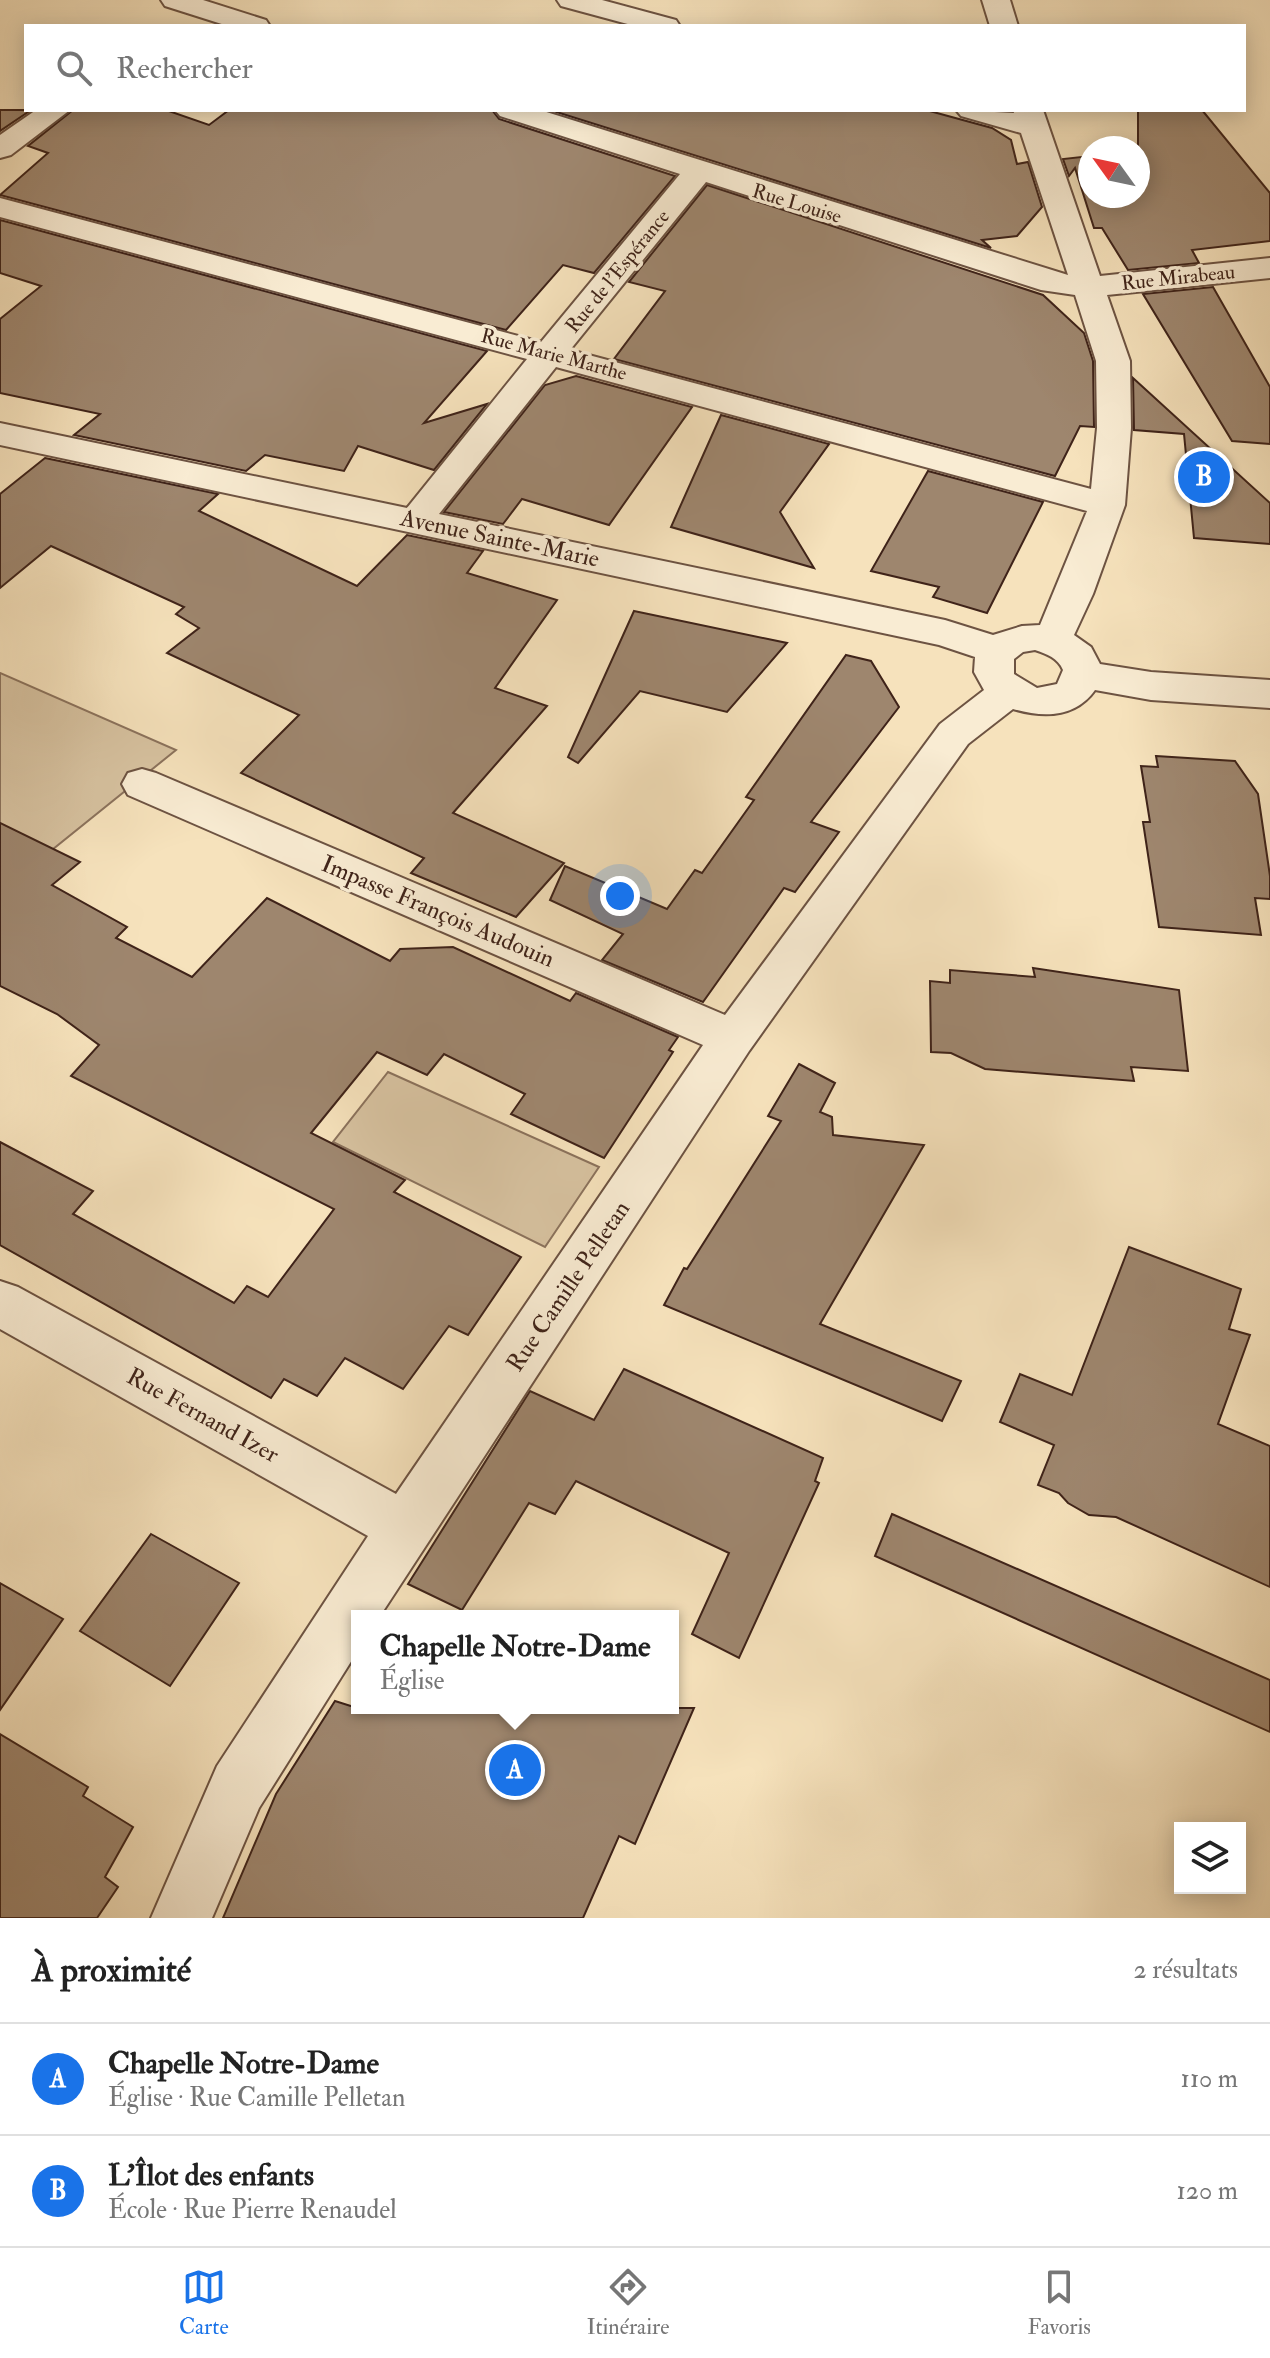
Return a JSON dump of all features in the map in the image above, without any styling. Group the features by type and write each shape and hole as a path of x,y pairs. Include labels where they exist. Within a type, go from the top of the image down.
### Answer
{"street":[{"path":"571,0 659,24"},
{"path":"996,0 1003,24"},
{"path":"175,24 195,3 251,24"},
{"path":"0,149 52,112"},
{"name":"Rue Louise","path":"516,112 1052,283 1086,287"},
{"path":"984,112 1031,119 1113,361 1114,428 1107,505 1074,594 1052,640 1076,654 1083,664 1085,675 1075,693 1064,699 1035,701 1002,671"},
{"name":"Rue de l'Espérance","path":"416,521 698,172"},
{"name":"Rue Marie Marthe","path":"0,207 1107,505"},
{"name":"Rue Mirabeau","path":"1086,287 1270,268"},
{"name":"Avenue Sainte-Marie","path":"6,444 416,521 945,633 1002,671"},
{"name":"Rue Camille Pelletan","path":"352,1610 733,1038 1002,671 1007,643 1021,639 1052,640"},
{"path":"1085,675 1151,686 1270,694"},
{"name":"Impasse François Audouin","path":"142,784 733,1038"},
{"name":"Rue Fernand Izer","path":"0,1303 405,1528"},
{"name":"Rue Camille Pelletan","path":"181,1918 238,1787 351,1612"}],"shaded area":[{"path":"0,673 176,750 27,870 0,856"},
{"path":"388,1072 599,1167 545,1247 333,1142"}],"building":[{"path":"0,110 28,112 0,131"},
{"path":"70,112 172,112 209,125 226,112 494,112 499,119 675,176 594,273 563,265 506,330 0,195 48,153 28,146"},
{"path":"556,112 933,112 992,128 1011,140 1017,164 1028,162 1042,207 1017,236 982,240 991,248"},
{"path":"1138,112 1204,112 1270,193 1270,241 1192,250 1199,263 1128,270 1102,228 1094,228 1088,208 1150,208 1150,136 1138,136"},
{"path":"1078,157 1078,177 1075,168 1069,176 1063,159"},
{"path":"707,185 1043,295 1084,333 1093,361 1094,427 1080,426 1055,476 614,359 665,291 629,282"},
{"path":"0,220 487,351 424,423 487,404 434,470 358,446 344,471 265,455 246,471 74,435 100,414 0,393 0,319 41,286 0,273"},
{"path":"1213,287 1270,387 1270,444 1232,441 1143,294"},
{"path":"576,376 692,407 609,525 522,499 503,524 444,512 545,385"},
{"path":"1133,378 1270,503 1270,544 1194,538 1184,434 1134,430"},
{"path":"721,415 829,444 780,512 814,568 671,527"},
{"path":"45,458 218,494 199,511 357,586 407,535 483,551 467,573 557,600 495,688 547,706 453,813 564,863 516,917 411,873 424,858 241,773 299,715 167,653 199,628 176,614 184,607 51,546 0,588 0,494"},
{"path":"928,471 1043,502 987,613 933,597 939,587 871,571"},
{"path":"634,611 787,643 727,712 640,691 578,763 568,757"},
{"path":"846,655 871,661 899,707 811,822 839,832 795,892 784,888 703,1002 602,960 623,934 550,900 565,866 667,909 695,870 702,873 754,800 746,797"},
{"path":"1156,756 1235,761 1258,794 1270,876 1270,899 1255,898 1261,935 1159,927 1143,822 1150,822 1141,766 1158,767"},
{"path":"0,823 80,862 52,885 127,927 116,938 192,977 267,898 390,961 400,949 453,947 570,1001 576,993 678,1037 669,1050 673,1052 604,1158 511,1114 525,1094 444,1054 427,1075 377,1052 311,1133 405,1180 394,1192 521,1257 468,1335 449,1326 403,1389 345,1358 317,1396 284,1379 271,1398 0,1245 0,1142 93,1191 73,1214 234,1303 247,1286 268,1297 334,1209 71,1076 99,1045 57,1014 0,986"},
{"path":"1033,968 1179,990 1188,1071 1131,1067 1134,1081 985,1069 951,1053 931,1052 930,981 950,983 950,970 1035,977"},
{"path":"799,1064 835,1083 820,1112 832,1117 833,1135 924,1145 820,1324 961,1381 942,1421 664,1305 684,1268 687,1269 781,1121 768,1116"},
{"path":"1129,1247 1241,1289 1229,1329 1250,1335 1218,1424 1270,1446 1270,1587 1116,1517 1089,1515 1068,1503 1059,1493 1038,1485 1054,1445 1000,1422 1020,1374 1072,1395"},
{"path":"624,1369 823,1458 815,1481 819,1483 739,1658 692,1634 729,1553 576,1481 555,1514 529,1503 462,1610 408,1584 530,1391 594,1420"},
{"path":"892,1514 1270,1680 1270,1732 875,1556"},
{"path":"151,1534 239,1583 170,1686 80,1631"},
{"path":"0,1583 63,1619 0,1710"},
{"path":"335,1701 351,1706 351,1714 679,1714 679,1708 694,1708 635,1844 619,1836 583,1918 223,1918 276,1794"},
{"path":"0,1734 88,1787 83,1796 133,1827 105,1877 118,1887 97,1918 0,1918"}],"place":[{"name":"L'Îlot des enfants","path":"1204,477"},
{"name":"Chapelle Notre-Dame","path":"515,1770"}]}
